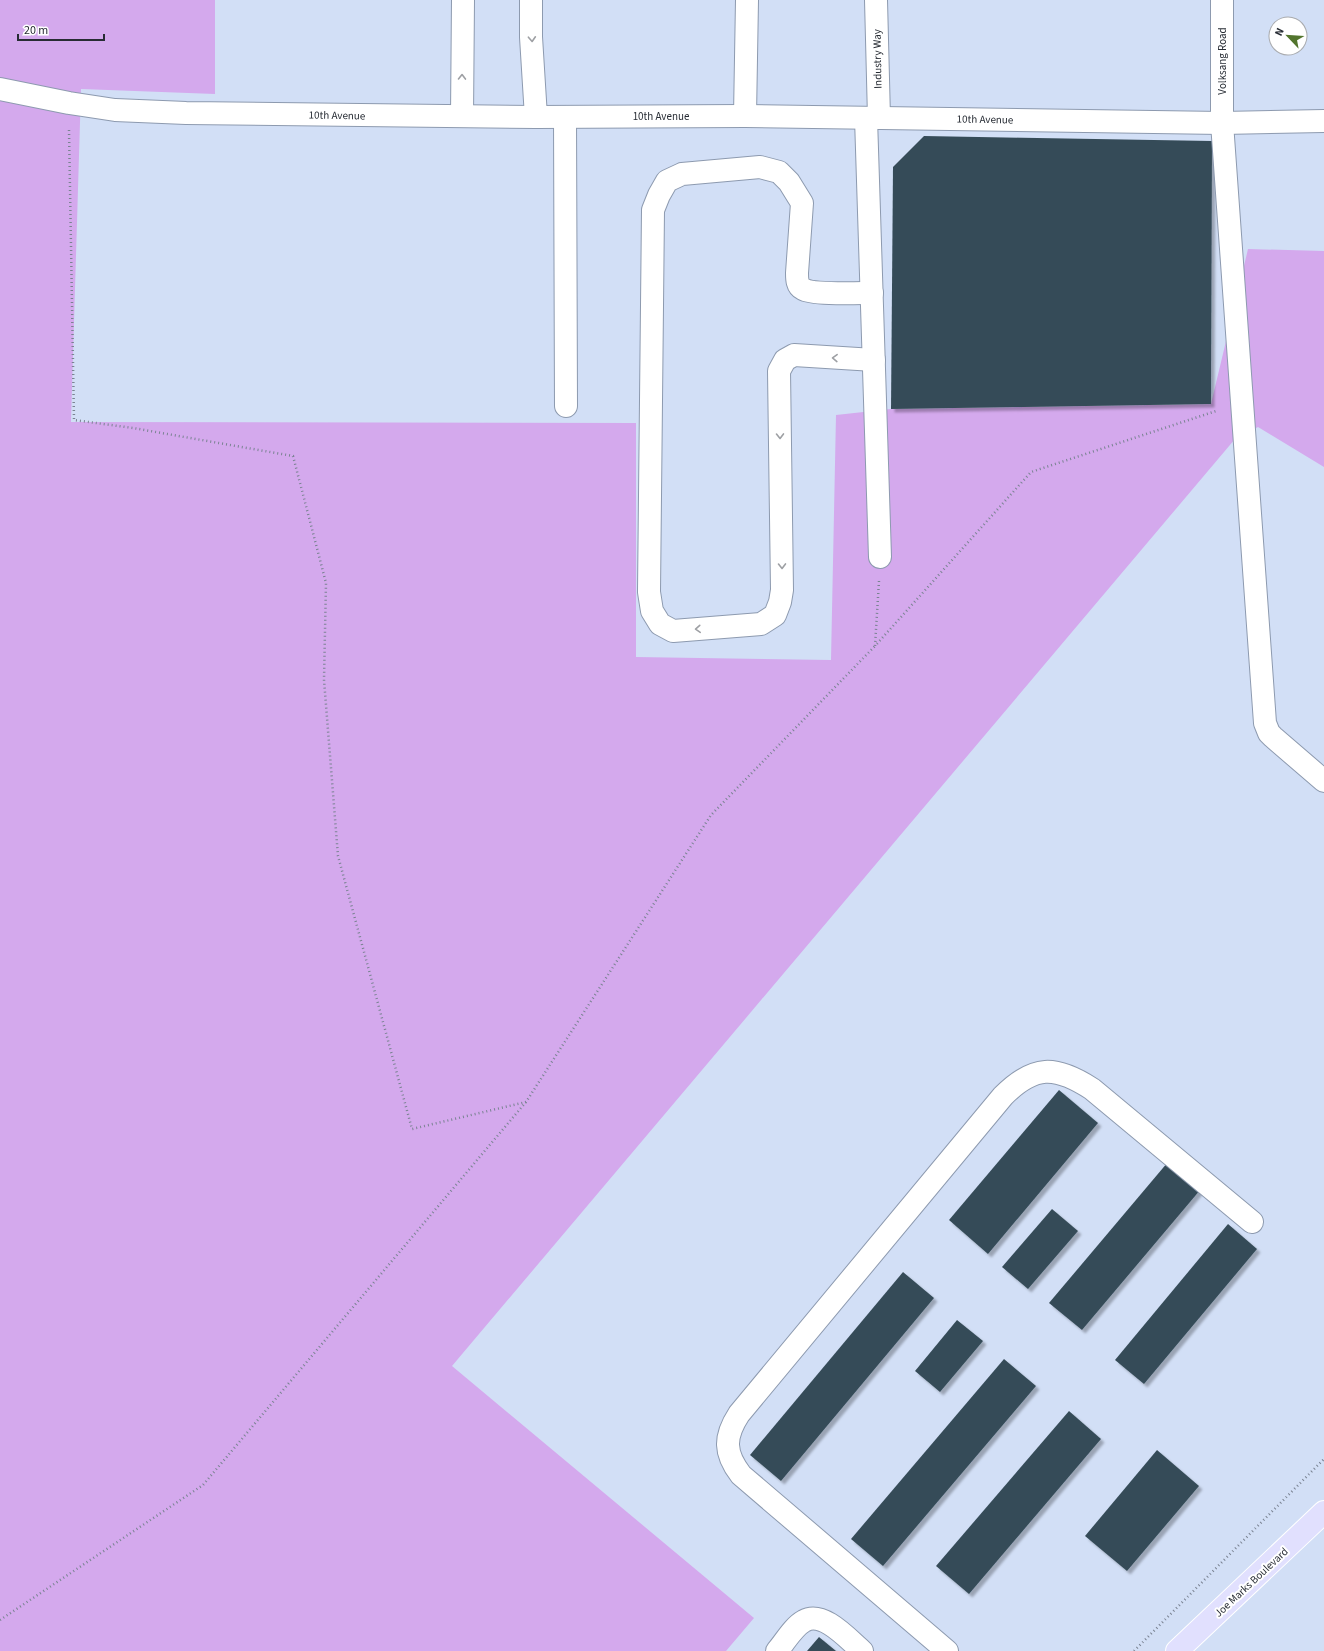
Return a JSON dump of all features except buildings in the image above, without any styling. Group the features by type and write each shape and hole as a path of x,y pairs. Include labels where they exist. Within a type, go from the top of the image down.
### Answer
{"main road":[{"name":"Joe Marks Boulevard","path":"1177,1651 1324,1512"}],"street":[{"path":"462,116 463,0"},
{"path":"531,0 531,37 536,117"},
{"path":"745,116 747,0"},
{"name":"Industry Way","path":"876,0 872,118 872,293 880,557"},
{"name":"Volksang Road","path":"1222,0 1222,123 1265,723 1269,733 1273,737 1324,781"},
{"name":"10th Avenue","path":"0,89 69,103 115,110 186,113 536,117 745,116 1222,123 1324,121"},
{"path":"565,117 566,406"},
{"path":"872,293 825,293 804,289 797,282 802,202 789,182 778,172 760,167 682,174 667,181 659,195 654,210 649,592 652,611 660,624 673,631 761,624 775,615 780,602 782,590 779,371 785,360 794,354 874,360"},
{"path":"947,1651 741,1475 730,1457 727,1440 732,1424 739,1414 1003,1096 1013,1085 1032,1074 1039,1072 1061,1073 1075,1078 1092,1089 1252,1222"},
{"path":"777,1651 798,1626 804,1621 812,1618 821,1619 828,1623 862,1651"}],"path":[{"path":"69,103 74,420 133,428 293,456 326,583 324,680 338,856 412,1129 526,1102"},
{"path":"0,1620 203,1485 526,1102 711,815 875,646 1031,472 1221,410"},
{"path":"875,646 880,557"},
{"path":"1134,1651 1324,1459"}],"shaded area":[{"path":"0,0 215,0 215,94 81,89 71,422 636,423 636,657 831,660 836,415 891,409 1211,404 1248,249 1324,251 1324,467 1258,427 1235,439 452,1366 754,1618 726,1651 0,1651"}]}
